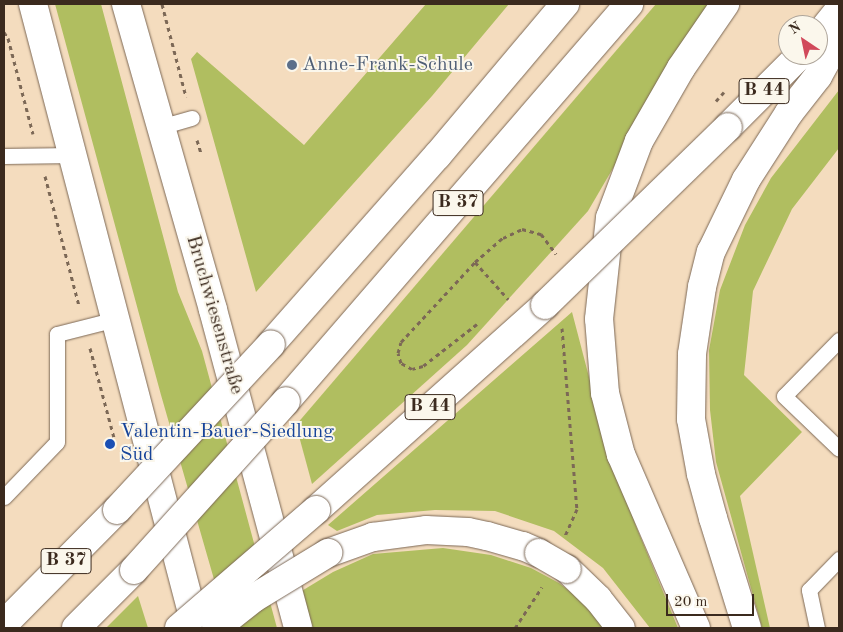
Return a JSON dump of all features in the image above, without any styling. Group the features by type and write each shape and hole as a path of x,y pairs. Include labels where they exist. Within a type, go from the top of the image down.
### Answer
{"main road":[{"path":"33,4 74,155 196,628"},
{"name":"Bruchwiesenstraße","path":"126,4 214,310 298,628"},
{"name":"B 37","path":"8,619 117,510 271,344 437,156 565,4"},
{"name":"B 37","path":"76,628 134,570 286,401 629,4"},
{"path":"696,628 621,455 605,392 598,319 610,218 639,141 681,68 724,4"},
{"path":"828,24 839,10"},
{"path":"747,628 711,509 691,419 692,354 699,306 711,252 736,198 766,147 818,76 839,38"},
{"name":"B 44","path":"179,628 316,510 545,305 790,65"},
{"path":"216,628 254,598 328,553 373,537 426,530 468,532 523,546 539,553 567,569 598,598 621,628"}],"lane":[{"path":"160,127 192,118"},
{"path":"4,156 74,155"},
{"path":"4,497 57,442 57,334 116,319"},
{"path":"839,340 784,396 839,449"},
{"path":"817,628 809,590 839,559"}],"path":[{"path":"4,32 8,38 115,442"},
{"path":"475,262 509,300"}],"green space":[{"path":"55,4 101,4 178,292 202,351 277,628 228,628 161,395"},
{"path":"426,4 509,4 432,96 256,292 191,59 197,52 304,145"},
{"path":"656,4 709,4 588,211 467,345 312,484 296,425"},
{"path":"839,90 839,148 792,209 753,291 744,375 802,432 740,496 770,628 762,628 716,462 710,410 709,350 720,290 745,225 771,178"},
{"path":"572,312 600,419 636,526 678,628 650,628 603,568 554,531 495,511 435,510 377,515 337,531 328,525"},
{"path":"443,548 491,555 531,568 559,583 581,600 607,628 311,628 300,592 333,572 373,554"},
{"path":"138,596 148,628 106,628"}],"place":[{"name":"Anne-Frank-Schule","path":"292,65"},
{"name":"Valentin-Bauer-Siedlung Süd","path":"110,444"}]}
